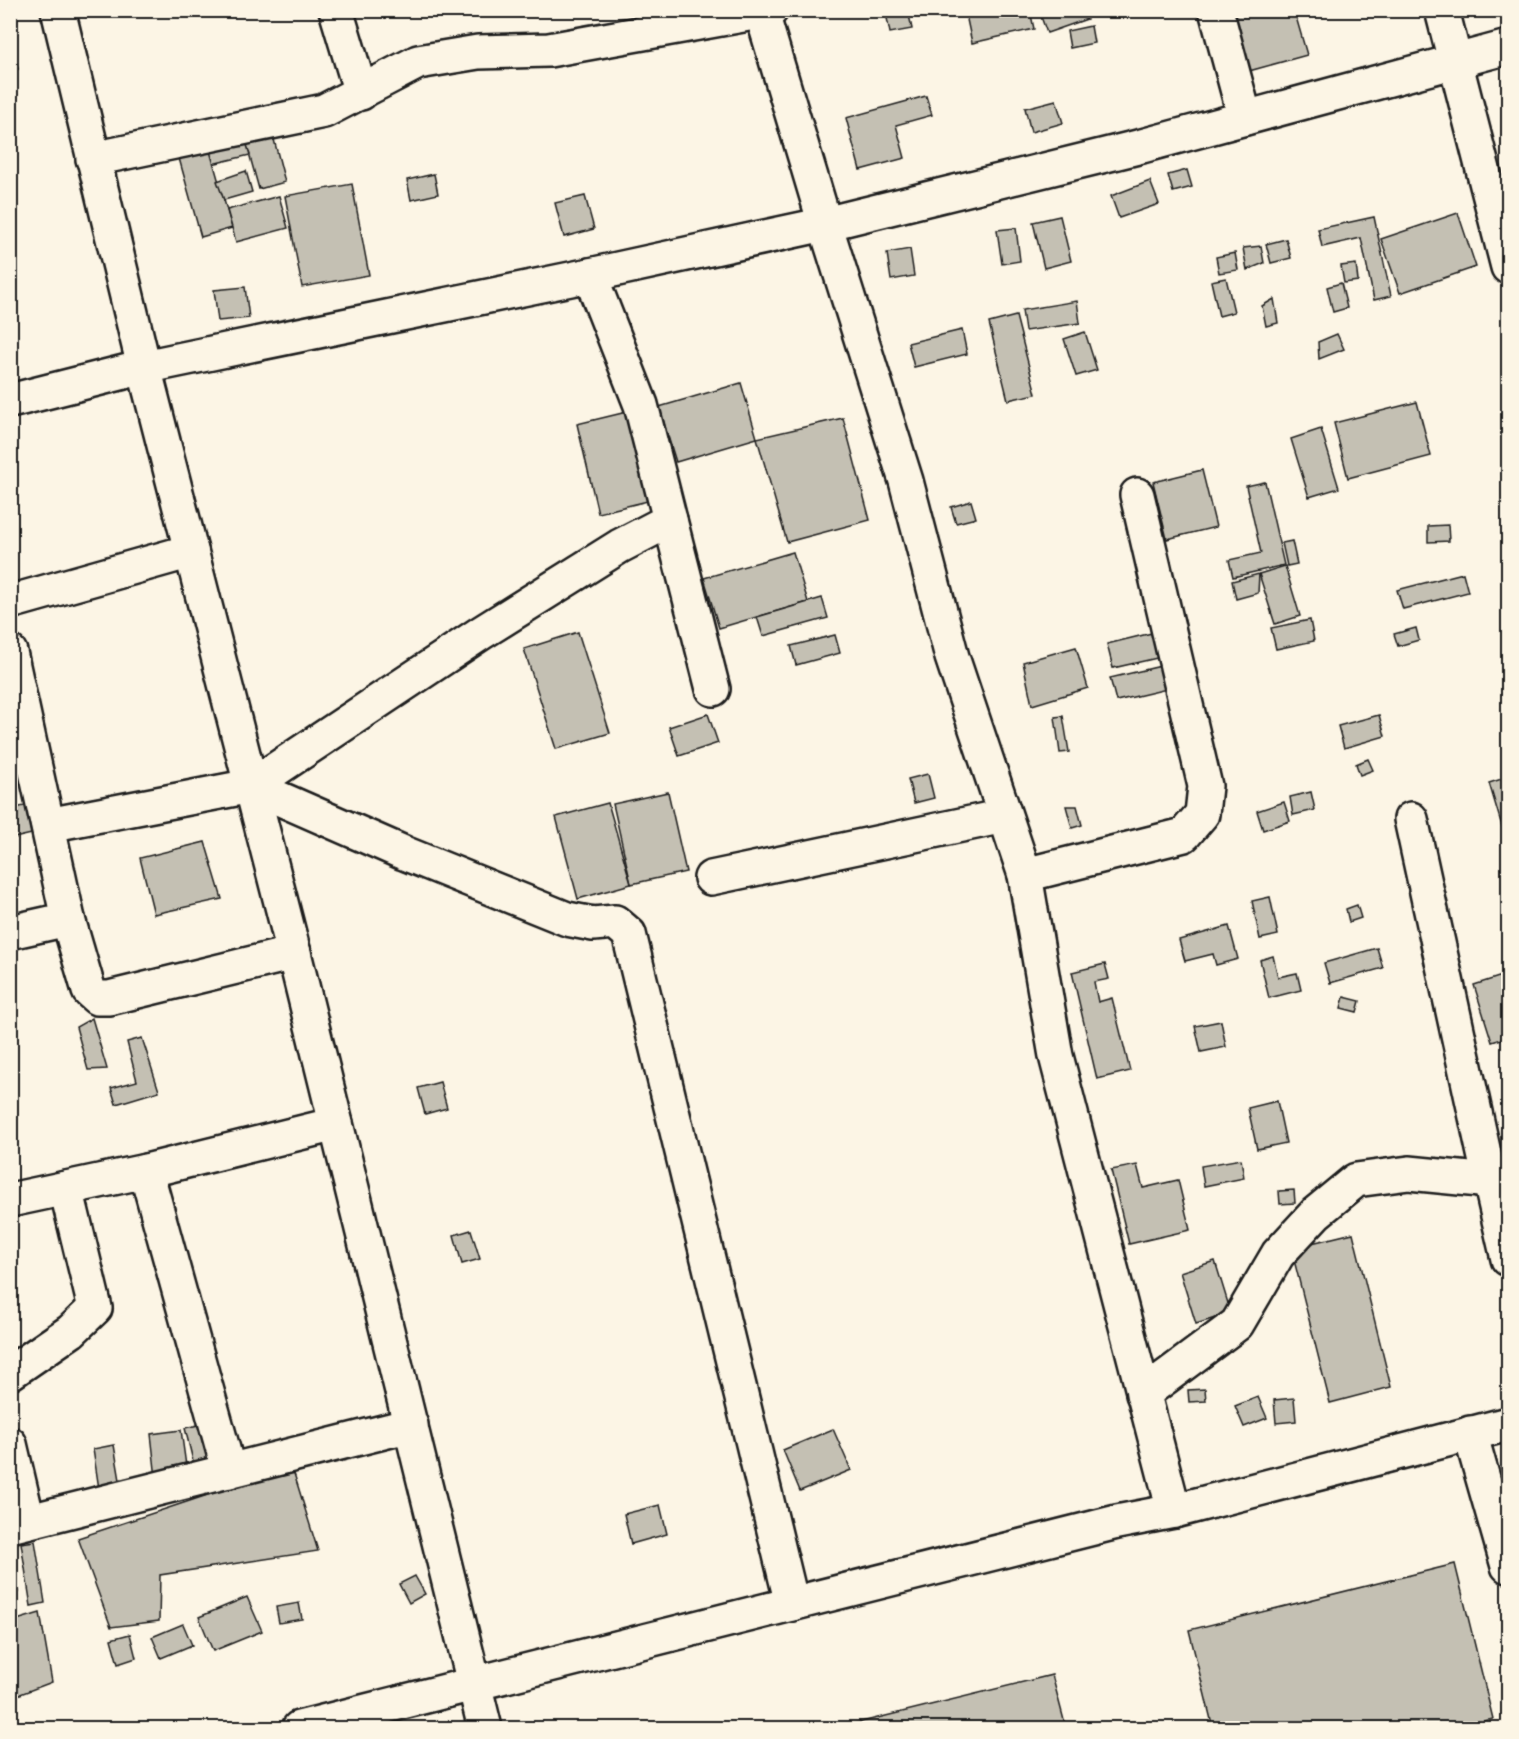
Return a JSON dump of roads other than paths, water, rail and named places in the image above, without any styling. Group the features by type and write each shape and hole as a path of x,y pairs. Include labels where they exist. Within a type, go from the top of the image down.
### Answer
{"street":[{"path":"58,10 144,367 294,954 485,1728"},
{"path":"336,10 361,93"},
{"path":"1216,10 1245,118"},
{"path":"1442,10 1509,267"},
{"path":"93,159 324,111 418,62 478,52 549,50 765,11 825,224 906,481 952,657 1025,875 1056,1056 1174,1510"},
{"path":"10,401 144,367 825,224 1142,146 1509,47"},
{"path":"590,275 641,405 713,688"},
{"path":"1025,875 1184,835 1202,814 1205,786 1137,495"},
{"path":"48,825 251,786 481,633 621,546 670,520"},
{"path":"10,603 191,551"},
{"path":"10,652 69,919 89,991 97,998 109,998 294,954"},
{"path":"251,786 404,853 567,919 593,924 615,922 629,934 792,1604"},
{"path":"711,878 1004,816"},
{"path":"1411,819 1509,1259"},
{"path":"10,932 69,919"},
{"path":"10,1200 146,1171 336,1124"},
{"path":"146,1171 230,1471"},
{"path":"1143,1394 1237,1324 1278,1254 1316,1213 1356,1180 1409,1173 1490,1181"},
{"path":"10,1373 72,1331 94,1308 66,1188"},
{"path":"299,1728 1509,1424"},
{"path":"10,1444 19,1524 411,1425"},
{"path":"1470,1433 1509,1566"}]}
